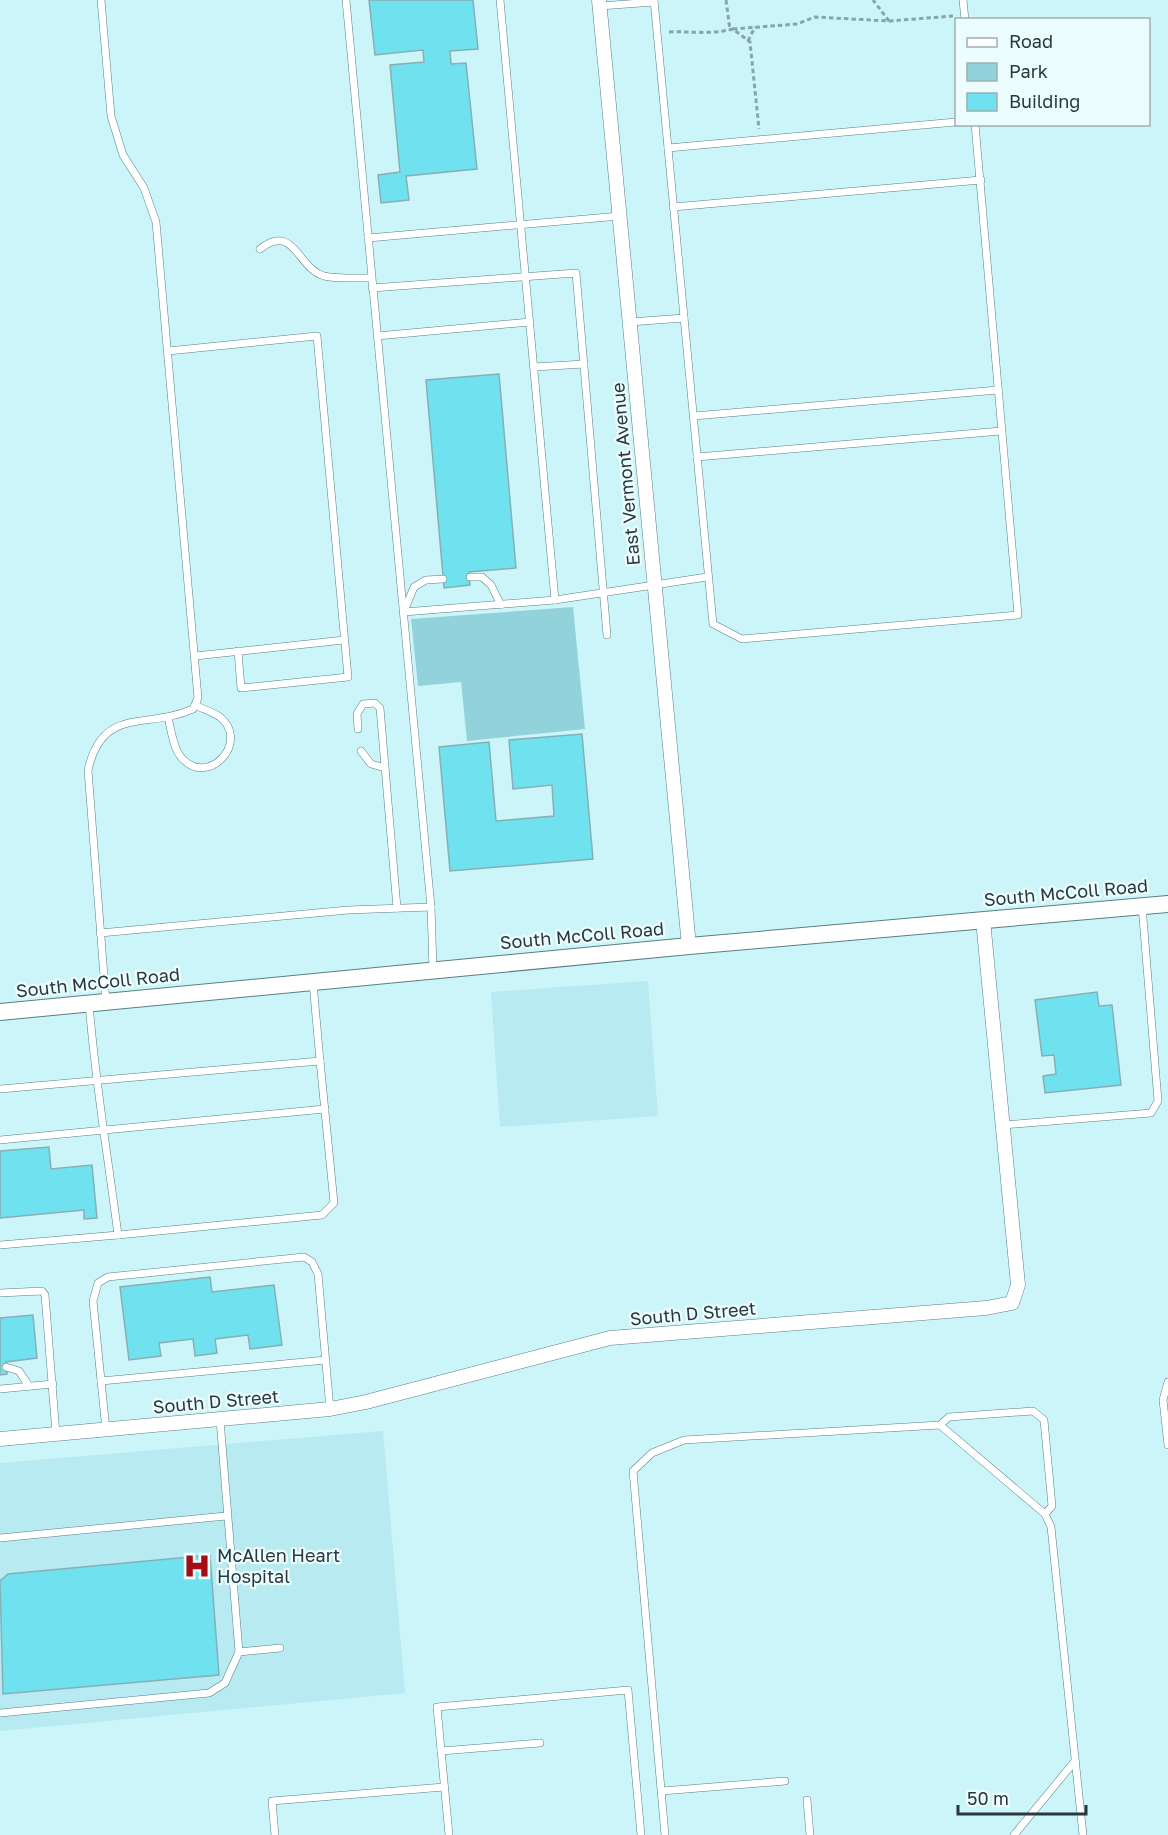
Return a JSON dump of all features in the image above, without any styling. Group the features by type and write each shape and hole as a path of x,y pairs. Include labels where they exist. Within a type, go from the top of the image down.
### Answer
{"street":[{"name":"East Vermont Avenue","path":"599,3 689,946"},
{"name":"South McColl Road","path":"0,1012 689,946 1168,904"},
{"name":"South D Street","path":"0,1439 330,1409 366,1402 610,1338 974,1309 1012,1303 1018,1285 983,920"}],"lane":[{"path":"102,0 111,116 123,155 144,188 156,222 198,698 193,709 179,715 126,723 112,729 100,738 93,749 88,770 100,933 95,1081 105,1131 118,1235"},
{"path":"346,0 431,907 433,970"},
{"path":"500,0 555,600"},
{"path":"963,0 965,17"},
{"path":"599,3 654,1 713,624 742,639 1018,615 975,126"},
{"path":"668,148 955,122"},
{"path":"673,207 981,180"},
{"path":"368,238 620,216"},
{"path":"260,249 273,242 284,242 295,247 311,270 324,276 371,279"},
{"path":"372,288 576,273 607,635"},
{"path":"630,322 684,318"},
{"path":"377,336 530,322"},
{"path":"168,351 317,336 348,677 242,688 238,651"},
{"path":"534,367 584,364"},
{"path":"694,416 998,390"},
{"path":"697,457 1001,431"},
{"path":"470,577 482,577 491,585 501,605"},
{"path":"404,612 555,600 707,577"},
{"path":"404,612 414,587 426,580 443,579"},
{"path":"195,656 344,640"},
{"path":"358,729 357,714 363,704 375,703 380,708 397,908"},
{"path":"168,717 180,756 190,765 202,768 213,766 224,760 231,746 230,732 222,718 195,705"},
{"path":"361,751 371,765 386,768"},
{"path":"1003,1125 1151,1113 1158,1101 1142,906"},
{"path":"100,933 348,910 431,907"},
{"path":"0,1245 322,1215 334,1203 312,982"},
{"path":"0,1089 320,1061"},
{"path":"0,1140 325,1109"},
{"path":"106,1430 93,1301 98,1283 108,1277 304,1257 312,1262 318,1274 330,1409"},
{"path":"0,1293 42,1291 45,1295 56,1434"},
{"path":"101,1381 326,1360"},
{"path":"6,1367 19,1371 29,1386"},
{"path":"1168,1382 1163,1400 1168,1445"},
{"path":"0,1389 52,1384"},
{"path":"666,1835 633,1471 652,1453 684,1440 940,1425 949,1417 1033,1411 1044,1420 1052,1506 1045,1514"},
{"path":"0,1713 209,1693 225,1683 239,1652 226,1516 220,1420"},
{"path":"940,1425 1045,1514 1051,1527 1083,1835"},
{"path":"0,1538 226,1516"},
{"path":"239,1652 280,1648"},
{"path":"449,1835 437,1707 628,1690 641,1835"},
{"path":"441,1751 540,1743"},
{"path":"1014,1835 1075,1761"},
{"path":"662,1791 785,1781"},
{"path":"275,1835 272,1801 444,1787"},
{"path":"807,1800 810,1835"}],"path":[{"path":"726,0 731,30"},
{"path":"873,0 889,21"},
{"path":"657,33 690,32 711,35 731,30 797,24 815,17 889,21 965,17"},
{"path":"755,27 748,40 760,140"},
{"path":"731,30 748,40"}],"shaded area":[{"path":"648,981 658,1116 500,1127 491,992"},
{"name":"McAllen Heart Hospital","path":"383,1431 405,1693 0,1731 0,1463"}],"green space":[{"path":"573,607 585,729 467,741 461,682 418,686 411,619"}],"building":[{"path":"369,0 473,0 478,49 450,51 451,64 466,63 477,169 406,176 409,200 381,203 378,175 400,172 390,65 424,62 423,50 375,55"},
{"path":"499,374 516,568 469,572 470,585 444,588 426,380"},
{"path":"582,734 593,859 450,871 439,747 489,742 496,821 554,816 552,785 513,789 509,740"},
{"path":"1097,992 1099,1006 1112,1005 1121,1085 1045,1093 1043,1076 1056,1074 1054,1055 1042,1056 1035,1000"},
{"path":"49,1147 51,1169 92,1165 97,1218 84,1219 84,1210 0,1218 0,1151"},
{"path":"210,1277 212,1292 274,1285 282,1345 250,1349 248,1335 215,1339 217,1353 195,1356 193,1339 159,1343 161,1356 129,1360 120,1287"},
{"path":"33,1315 37,1358 6,1362 7,1374 0,1375 0,1318"},
{"path":"210,1555 219,1675 3,1694 0,1581 8,1574"}],"place":[{"name":"McAllen Heart Hospital","path":"197,1566"}]}
